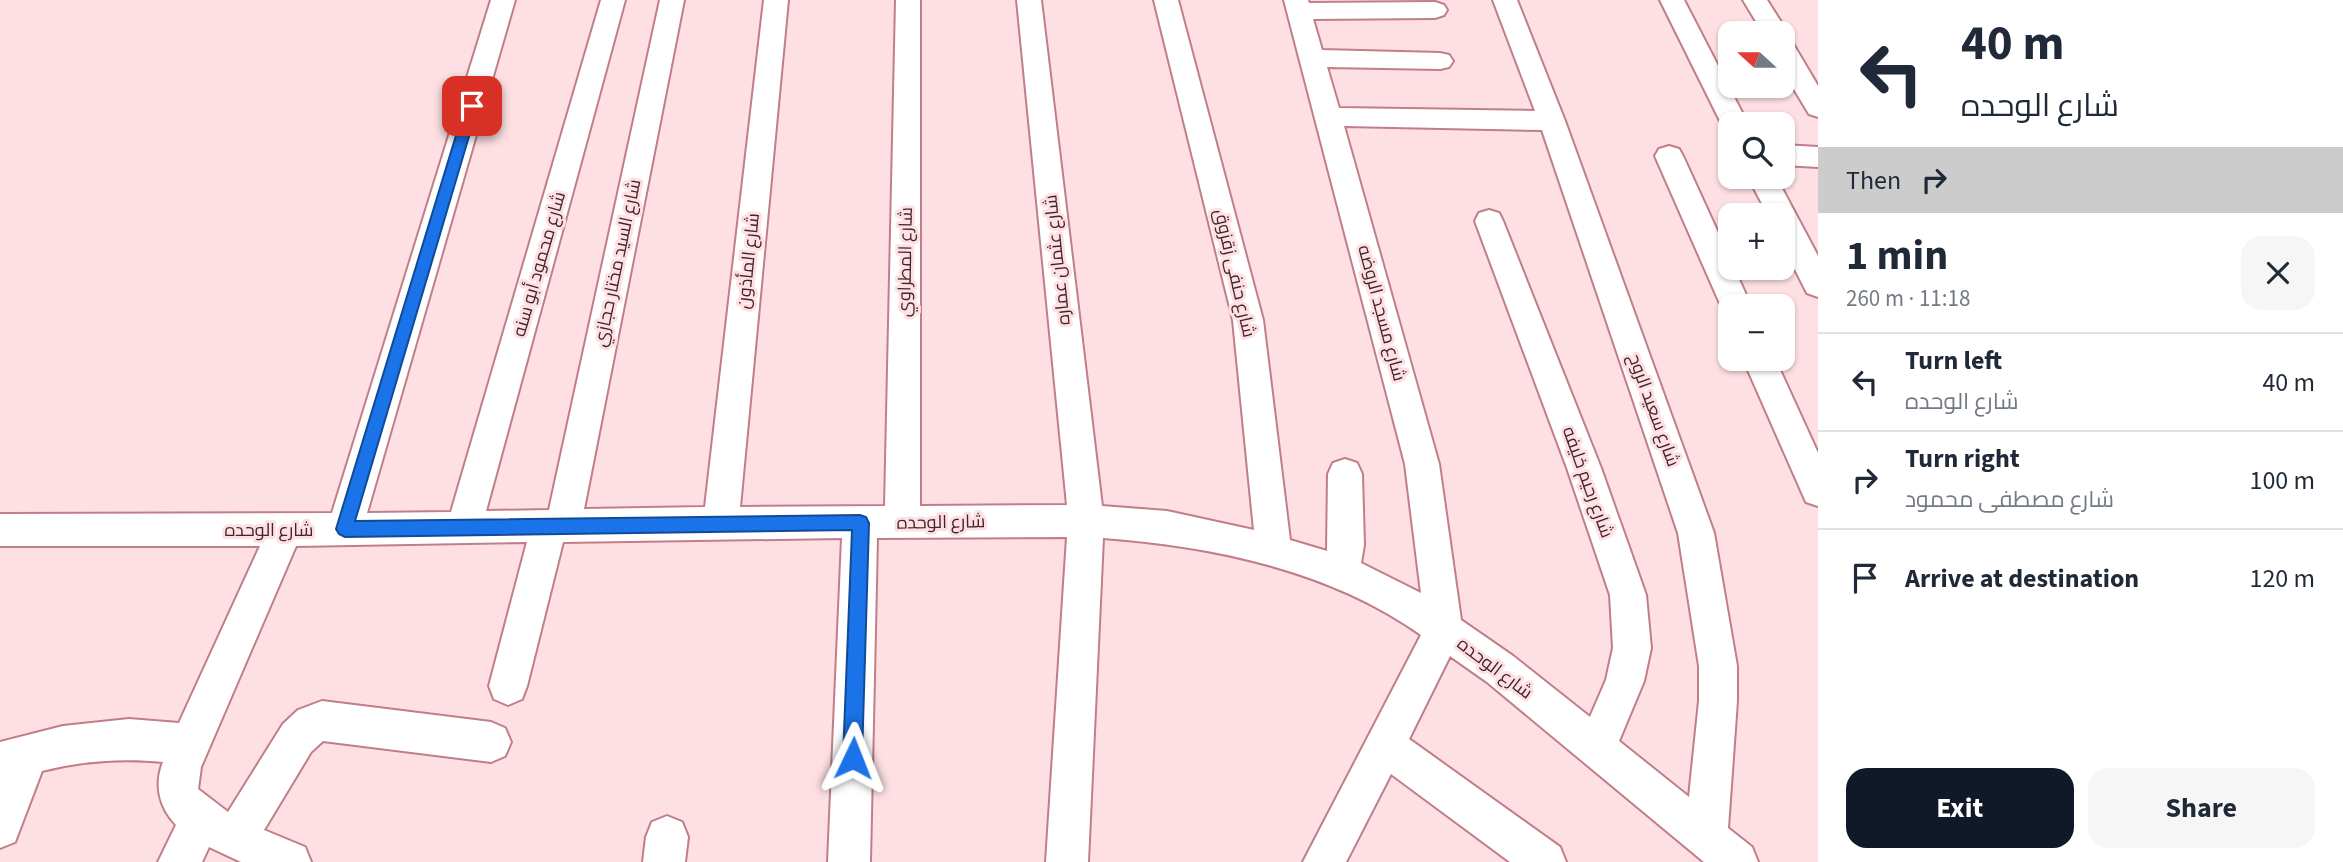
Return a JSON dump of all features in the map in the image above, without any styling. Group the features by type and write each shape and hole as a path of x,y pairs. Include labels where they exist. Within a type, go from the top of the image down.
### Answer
{"street":[{"path":"345,529 503,0"},
{"name":"شارع محمود أبو سنه","path":"464,527 613,0"},
{"name":"شارع السيد مختار حجازي","path":"508,686 556,526 672,0"},
{"name":"شارع المأذون","path":"721,523 776,0"},
{"name":"شارع المطراوي","path":"902,523 908,0"},
{"name":"شارع عثمان عماره","path":"1029,0 1086,521 1067,862"},
{"name":"شارع حنفى زقزوق","path":"1166,0 1248,320 1273,551"},
{"name":"شارع سعيد الروح","path":"1505,0 1552,121 1685,495 1696,533 1718,666 1718,701 1706,837"},
{"path":"1672,0 1729,112"},
{"path":"1755,0 1767,21"},
{"path":"1298,6 1435,10"},
{"name":"شارع مسجد الروضه","path":"1298,6 1422,464 1444,630"},
{"path":"1313,58 1440,61"},
{"path":"1796,70 1818,108"},
{"path":"1329,117 1552,121"},
{"path":"1669,156 1731,294"},
{"path":"1795,156 1818,157"},
{"name":"شارع رحيم خليفه","path":"1489,221 1584,468 1628,595 1632,648 1621,693 1597,747"},
{"path":"1795,228 1818,285"},
{"path":"1764,371 1818,491"},
{"path":"1342,572 1346,545 1345,474"},
{"name":"شارع الوحده","path":"0,530 285,530 721,523 1086,521 1167,527 1273,551 1342,572 1415,610 1500,669 1737,862"},
{"path":"849,862 860,523"},
{"path":"254,847 181,801 178,790 179,774 285,530"},
{"path":"1324,862 1444,630"},
{"path":"254,847 297,738 312,724 331,722 491,743"},
{"path":"0,827 14,759 64,746 129,739 190,744"},
{"path":"1384,745 1545,862"},
{"path":"179,862 254,847"}],"route":[{"path":"472,106 345,529 860,523 853,758"}]}
